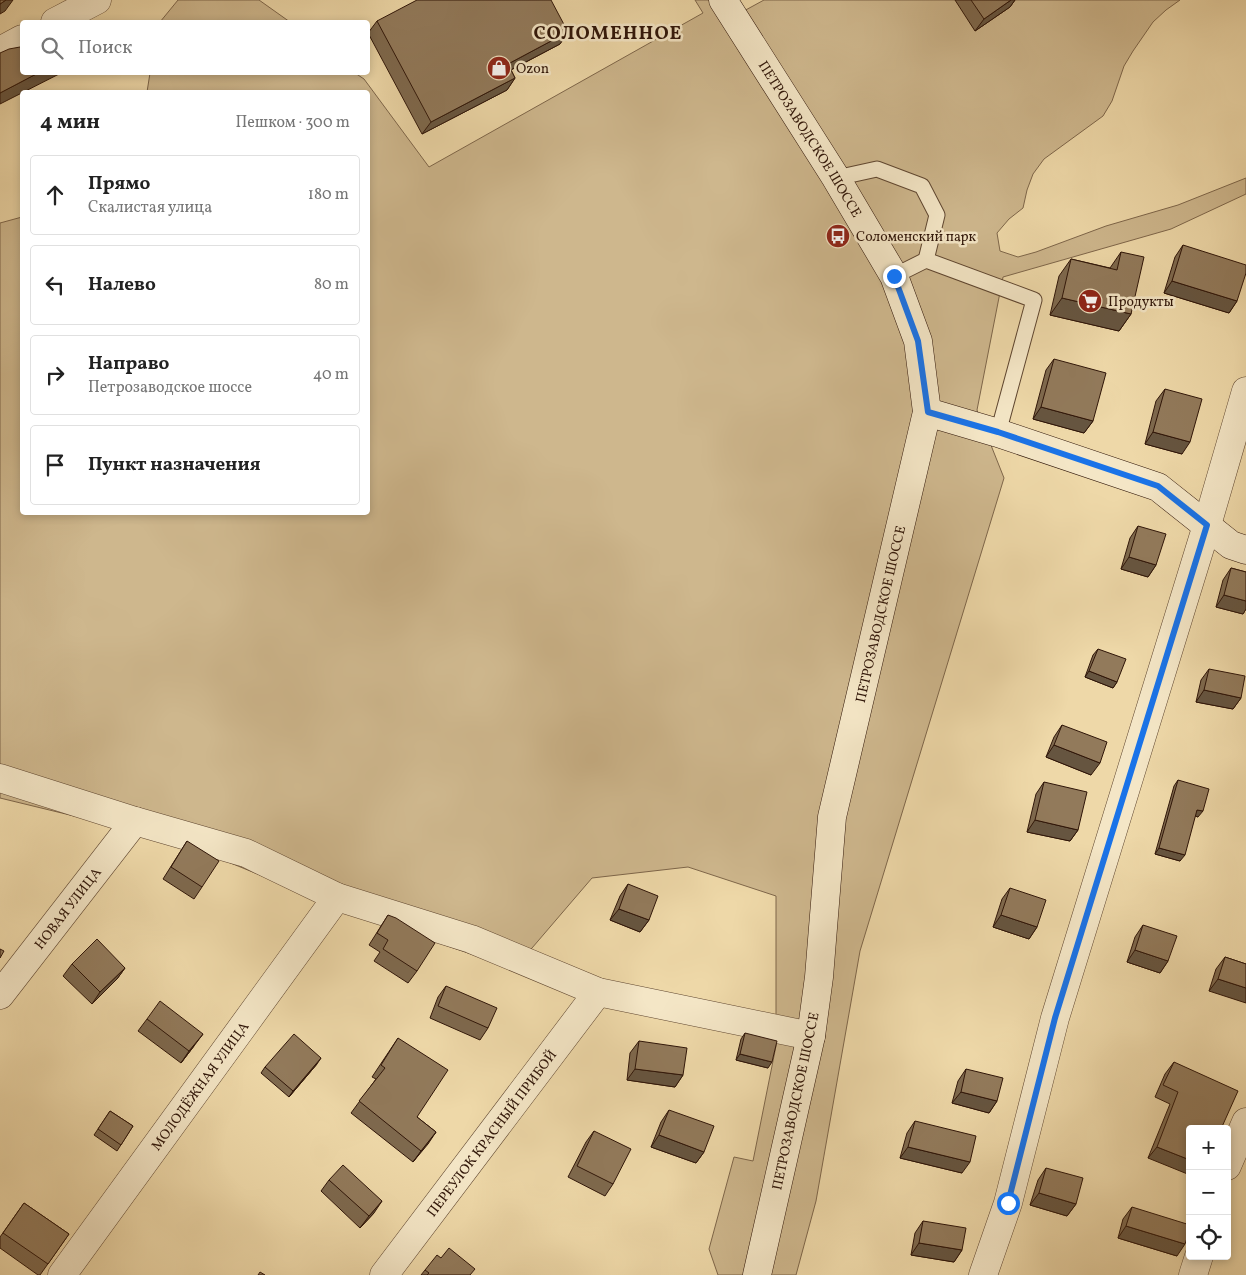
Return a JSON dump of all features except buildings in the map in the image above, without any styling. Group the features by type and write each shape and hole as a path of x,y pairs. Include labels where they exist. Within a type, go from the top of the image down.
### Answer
{"street":[{"path":"59,20 96,0"},
{"name":"ПЕТРОЗАВОДСКОЕ ШОССЕ","path":"723,0 836,178 894,276 918,341 928,412 832,817 819,977 811,1036 757,1275"},
{"path":"0,51 20,40"},
{"path":"983,1275 1008,1203 1055,1018 1207,525 1246,391"},
{"path":"928,412 998,432 1158,486 1231,544 1246,550"},
{"path":"0,778 135,821 246,853 337,897 471,939 598,992 811,1036"},
{"name":"НОВАЯ УЛИЦА","path":"0,995 135,821"},
{"name":"МОЛОДЁЖНАЯ УЛИЦА","path":"62,1275 337,897"},
{"name":"ПЕРЕУЛОК КРАСНЫЙ ПРИБОЙ","path":"384,1275 598,992"},
{"path":"1231,1157 1246,1122"},
{"path":"1193,1275 1198,1260"}],"lane":[{"path":"836,178 877,169 922,186 937,215 926,260"},
{"path":"894,276 926,260 1034,300 998,432"}],"shaded area":[{"path":"178,0 259,0 287,20 162,20"},
{"path":"695,0 735,0 742,12 764,0 1180,0 1153,22 1133,51 1124,66 1112,101 1103,116 1044,159 1033,174 1023,208 1009,219 997,233 1000,251 1018,257 1036,252 1106,226 1178,205 1246,178 1246,194 1171,229 1003,277 977,410 1004,478 860,951 816,1201 796,1275 718,1275 709,1249 734,1157 753,1161 776,1046 776,896 688,867 592,878 514,969 350,912 177,841 0,798 0,223 20,218 20,515 370,515 370,90 147,90 150,75 358,75 364,79 429,167 703,13"}],"place":[{"name":"Ozon","path":"499,68"},
{"name":"Соломенский парк","path":"838,236"},
{"name":"Продукты","path":"1090,301"}],"district":[{"name":"СОЛОМЕННОЕ","path":"608,32"}],"route":[{"path":"894,276 918,341 928,412 998,432 1158,486 1207,525 1055,1018 1008,1203"}]}
